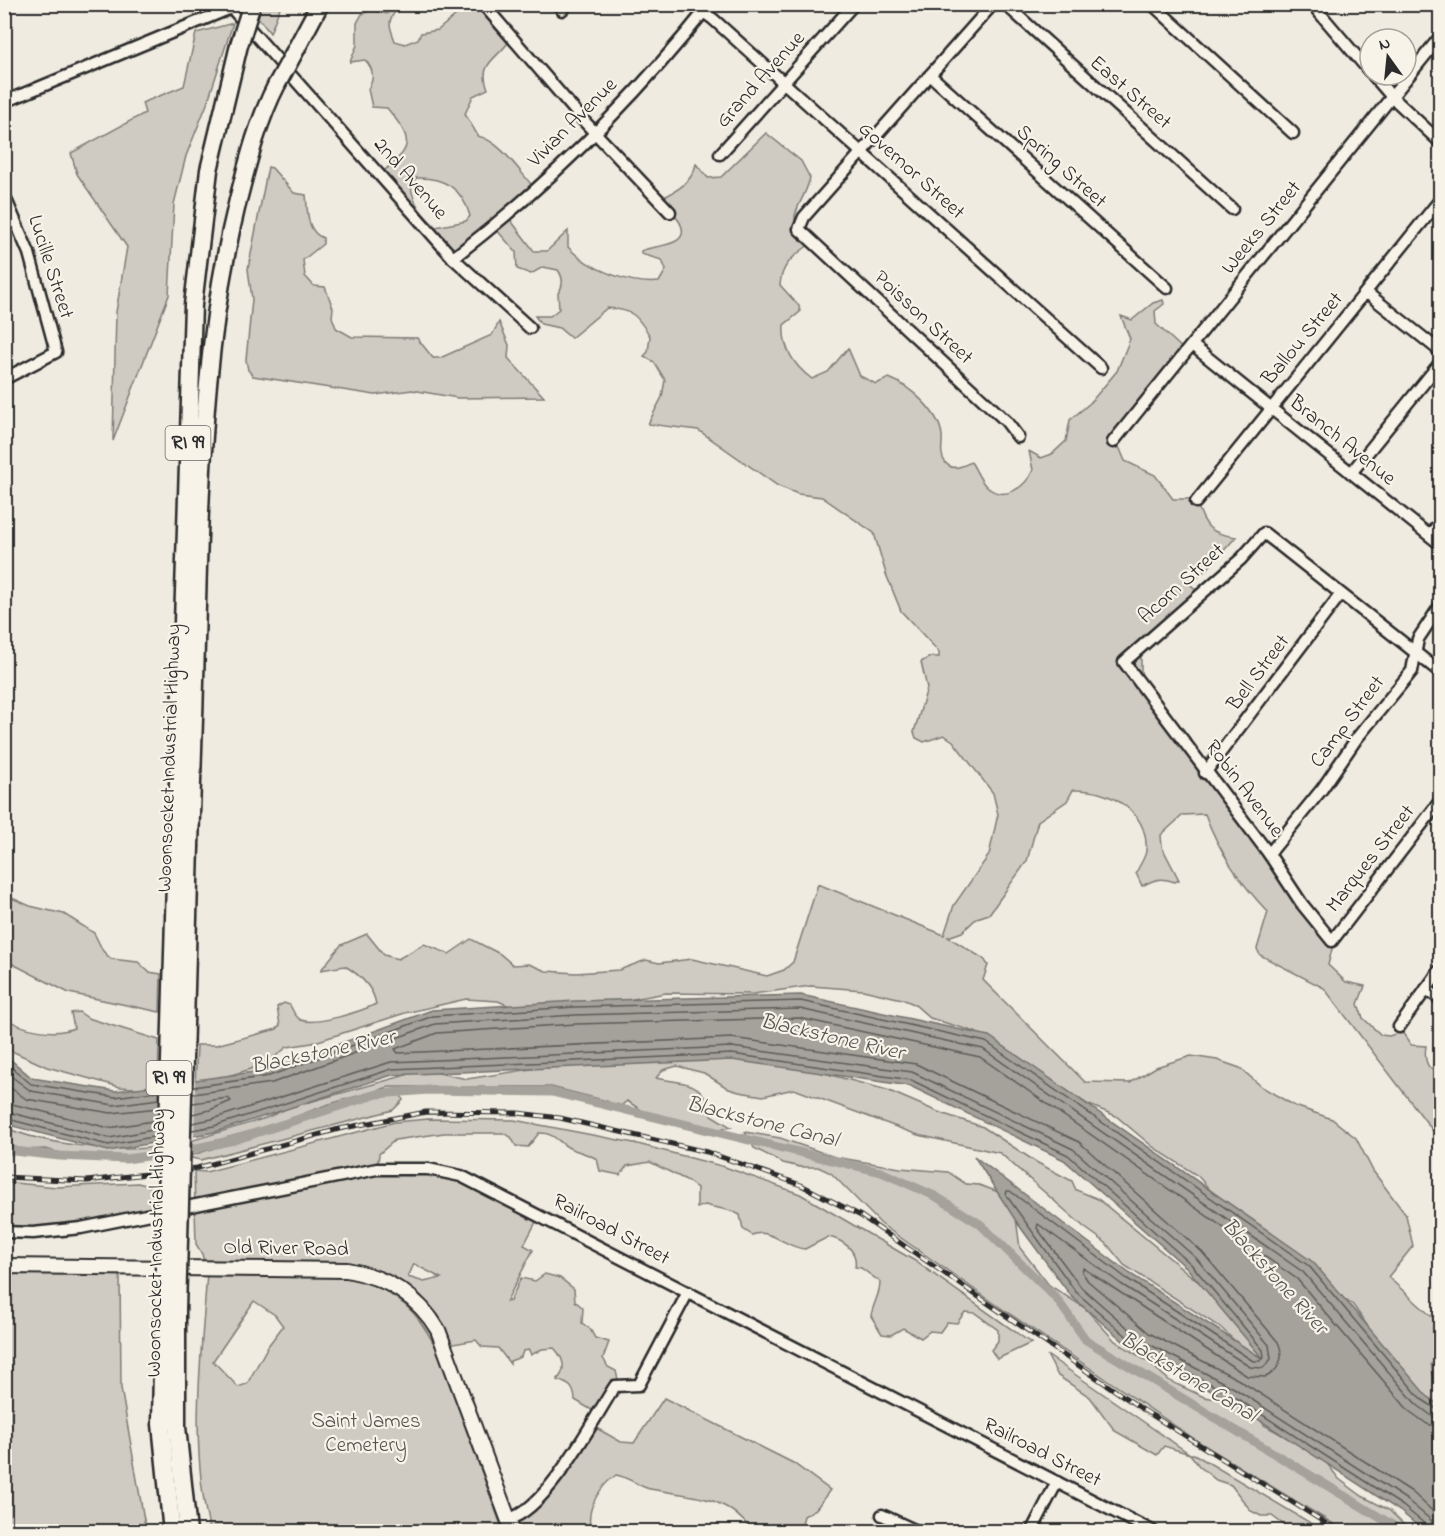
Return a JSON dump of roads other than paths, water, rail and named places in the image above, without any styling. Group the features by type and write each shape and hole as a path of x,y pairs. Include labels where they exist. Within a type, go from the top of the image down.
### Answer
{"highway":[{"name":"Woonsocket Industrial Highway","path":"183,846 201,456 208,366 219,289 235,212 258,129 277,84 320,4"},
{"name":"Woonsocket Industrial Highway","path":"172,1532 161,1424 170,1310 183,846 193,305 209,170 251,6"},
{"name":"Woonsocket Industrial Highway","path":"170,1310 177,1427 188,1532"}],"main road":[{"name":"Old River Road","path":"4,1266 336,1269 358,1272 396,1286 418,1303 438,1330 511,1525"}],"street":[{"path":"483,4 595,133 670,212"},
{"name":"Governor Street","path":"692,4 707,9 783,83 1101,368"},
{"name":"Grand Avenue","path":"720,154 854,4"},
{"path":"861,152 993,4"},
{"name":"East Street","path":"1005,4 1232,209"},
{"path":"1152,4 1293,133"},
{"path":"1312,4 1358,58"},
{"path":"4,102 229,6"},
{"name":"2nd Avenue","path":"229,6 453,258 530,328"},
{"name":"Vivian Avenue","path":"453,258 490,229 595,133 707,9"},
{"name":"Weeks Street","path":"1113,442 1440,37"},
{"name":"Spring Street","path":"930,75 1167,288"},
{"path":"1383,87 1440,142"},
{"name":"Poisson Street","path":"861,152 804,217 799,229 1006,421 1018,437"},
{"name":"Lucille Street","path":"4,195 29,253 56,352 4,379"},
{"name":"Ballou Street","path":"1196,502 1440,200"},
{"path":"1367,293 1440,351"},
{"name":"Branch Avenue","path":"1192,345 1440,544"},
{"path":"1350,473 1440,363"},
{"path":"1430,535 1440,522"},
{"name":"Acorn Street","path":"1124,662 1233,566 1264,533 1340,595"},
{"path":"1340,595 1440,672"},
{"name":"Bell Street","path":"1205,773 1340,595"},
{"name":"Camp Street","path":"1269,854 1287,835 1357,738 1412,671 1422,631 1440,606"},
{"name":"Robin Avenue","path":"1124,662 1167,717 1205,773 1269,854 1302,904 1332,941"},
{"name":"Marques Street","path":"1332,941 1440,801"},
{"path":"1399,1027 1440,970"},
{"path":"1426,989 1440,999"},
{"name":"Railroad Street","path":"4,1232 33,1233 81,1228 377,1169 428,1169 445,1172 477,1182 1154,1532"},
{"path":"511,1525 547,1488 615,1386 639,1385 688,1292"},
{"path":"1031,1532 1057,1482"},
{"path":"882,1515 915,1531"}],"water":[{"name":"Blackstone River","path":"801,995 989,1036 1313,1262 1426,1395 1440,1406 1440,1531 1424,1531 1400,1511 1227,1399 1136,1352 1071,1296 1018,1224 974,1156 1129,1273 1263,1359 1187,1268 1064,1160 910,1086 732,1060 392,1075 215,1132 108,1151 5,1124 4,1054 32,1078 115,1091 268,1070 432,1010 575,1001"}],"waterway":[{"name":"Blackstone Canal","path":"4,1150 60,1156 126,1159 183,1151 234,1140 377,1094 428,1090 552,1092 881,1172 935,1196 980,1224 1056,1298 1086,1340 1404,1532"}],"railway":[{"path":"4,1177 87,1181 197,1168 339,1129 426,1112 518,1113 560,1118 707,1152 801,1185 861,1216 1142,1409 1340,1532"}],"park label":[{"name":"Saint James Cemetery","path":"366,1434"}]}
